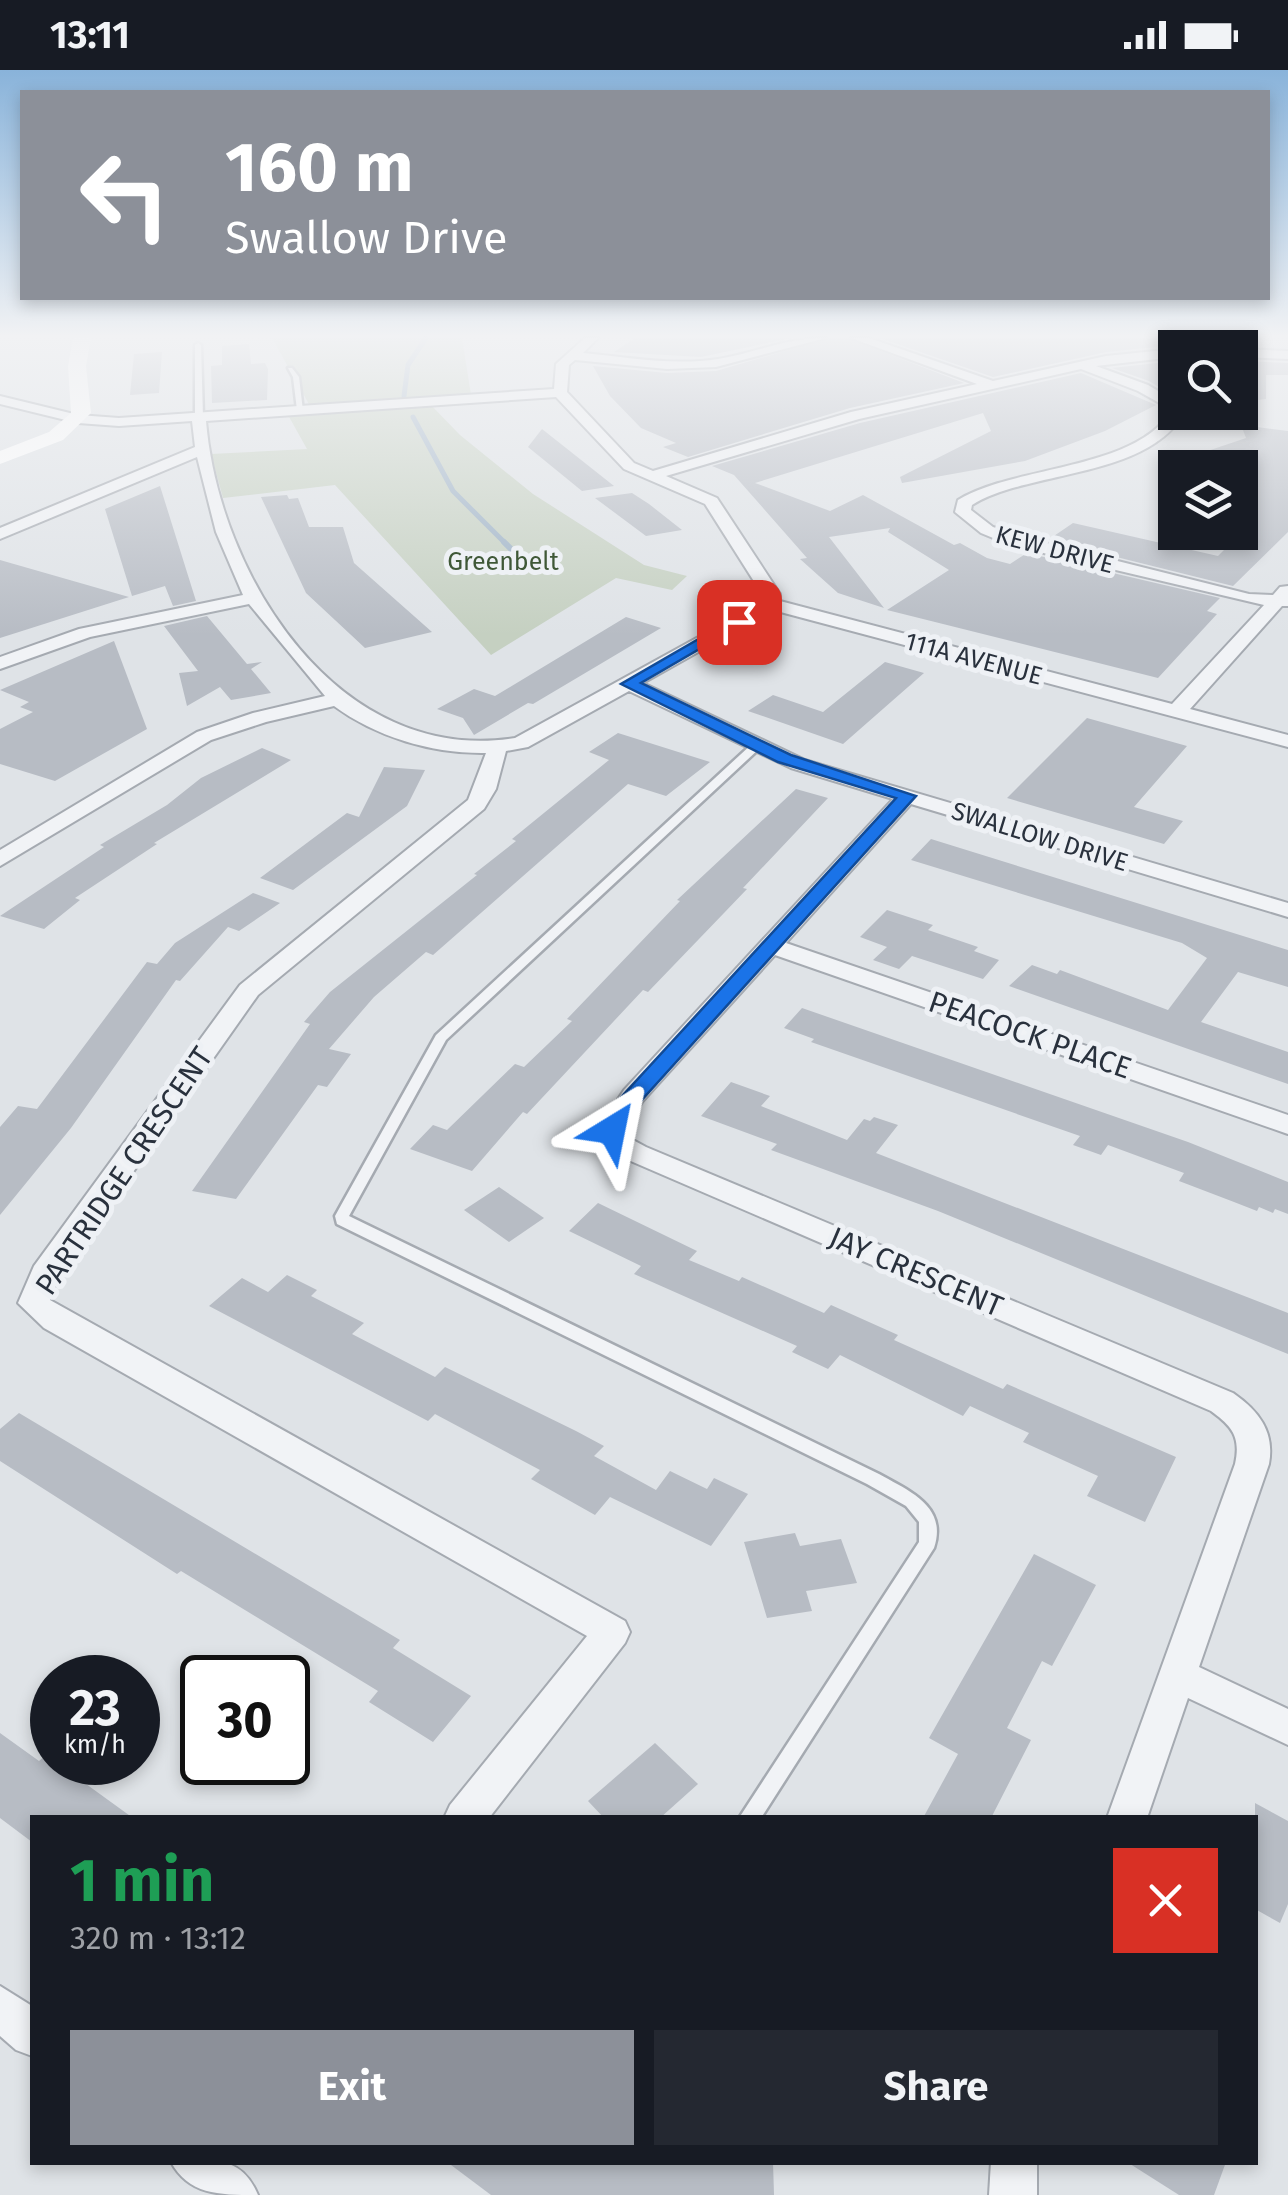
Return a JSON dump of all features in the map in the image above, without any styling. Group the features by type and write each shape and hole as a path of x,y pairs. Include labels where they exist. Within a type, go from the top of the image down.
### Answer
{"street":[{"path":"0,458 53,437"},
{"path":"200,437 200,450 254,598 339,699 376,722 407,733 496,749 548,730 771,604 770,594 710,501 629,466 602,437"},
{"path":"651,476 779,437"},
{"name":"KEW DRIVE","path":"1153,437 1078,469 984,492 964,503 962,512 980,527 1006,538 1250,599 1285,597"},
{"path":"0,534 200,450"},
{"path":"1176,712 1285,597"},
{"path":"0,664 85,632 254,598"},
{"name":"111A AVENUE","path":"771,604 1288,741"},
{"name":"SWALLOW DRIVE","path":"629,684 798,764 1288,910"},
{"path":"0,859 204,736 260,717 339,699"},
{"name":"PARTRIDGE CRESCENT","path":"466,1815 612,1632 54,1320 33,1304 45,1274 249,990 476,804 485,789 496,749"},
{"name":"JAY CRESCENT","path":"907,796 620,1111 612,1130 615,1138 636,1153 1222,1402 1248,1422 1256,1450 1128,1815"},
{"name":"PEACOCK PLACE","path":"771,946 1288,1124"},
{"path":"1178,1675 1288,1728"},
{"path":"0,2008 30,2032"},
{"path":"198,2165 234,2195"},
{"path":"1013,2195 1014,2165"}],"lane":[{"path":"752,1815 928,1543 928,1520 912,1501 873,1479 342,1220 342,1216 441,1038 757,746"}],"green space":[{"name":"Greenbelt","path":"300,437 463,437 533,494 644,565 687,576 672,590 616,578 491,655 335,485 223,498 211,454 307,449"}],"building":[{"path":"536,437 552,437 614,486 582,491 528,447"},
{"path":"662,437 754,437 688,457 663,447 676,443"},
{"path":"811,437 904,437 755,483 830,511 863,495 954,545 960,543 987,558 1010,564 1027,553 1220,598 1207,611 1217,614 1158,678 887,610 949,570 888,532 890,528 829,537 884,608 838,593 800,559 807,558 734,475 712,466"},
{"path":"979,437 1089,437 1025,461 902,483 900,477"},
{"path":"1246,437 1288,437 1288,532 1233,586 1048,540 1073,523 1158,542 1158,550 1192,550 1218,556 1224,550 1258,550 1258,450 1210,450"},
{"path":"160,486 196,601 173,606 165,586 132,596 105,509"},
{"path":"632,493 682,530 646,536 595,498"},
{"path":"287,495 289,499 298,498 309,527 343,527 354,563 432,632 365,648 306,593 261,497"},
{"path":"0,560 129,597 0,638"},
{"path":"207,616 247,664 262,662 251,669 271,693 231,700 220,687 187,706 179,673 198,671 164,626"},
{"path":"626,617 661,628 474,735 463,718 437,709 474,689 495,696"},
{"path":"114,641 147,729 55,781 0,764 0,729 33,712 20,707 29,702 0,690"},
{"path":"885,662 924,673 843,744 748,711 773,695 823,712"},
{"path":"1087,718 1187,746 1134,807 1183,821 1164,844 1007,798"},
{"path":"618,733 710,762 666,796 628,784 433,955 426,952 374,997 329,1049 351,1054 327,1087 318,1085 236,1199 192,1191 310,1024 304,1022 330,992 477,875 474,874 516,841 512,839 609,760 589,752"},
{"path":"262,748 291,760 154,843 157,844 75,898 80,900 44,929 0,916 104,847 100,845 167,805 201,778"},
{"path":"384,767 425,770 407,806 293,890 260,878 347,813 359,817"},
{"path":"796,789 828,798 743,888 747,889 648,992 643,990 527,1114 523,1112 472,1171 410,1149 433,1125 447,1130 515,1064 524,1067 572,1021 567,1019 680,901 677,900"},
{"path":"931,839 1288,950 1288,987 1238,972 1201,1022 1288,1052 1288,1084 1009,986 1032,965 1057,974 1060,970 1168,1010 1207,958 1182,943 911,860"},
{"path":"253,893 280,903 239,931 228,927 180,981 176,980 71,1128 0,1215 0,1127 18,1106 37,1109 147,962 157,964 175,943"},
{"path":"887,910 933,925 928,930 978,947 974,951 999,960 983,979 912,956 899,969 873,960 887,947 860,937"},
{"path":"802,1008 1188,1142 1288,1182 1288,1214 1259,1207 1257,1211 1179,1181 1184,1173 1108,1145 1101,1155 1073,1145 1080,1136 811,1042 814,1039 784,1028"},
{"path":"731,1082 770,1096 761,1106 847,1140 864,1119 870,1121 874,1117 898,1125 876,1153 1288,1313 1288,1354 938,1211 771,1150 777,1144 701,1116"},
{"path":"499,1187 544,1218 509,1242 464,1210"},
{"path":"598,1203 697,1251 689,1260 739,1281 742,1277 824,1313 831,1305 898,1335 894,1340 1003,1389 1007,1384 1176,1457 1145,1522 1087,1496 1098,1476 1023,1442 1029,1433 970,1406 963,1416 840,1355 828,1369 792,1352 797,1346 634,1274 641,1266 569,1231"},
{"path":"287,1275 317,1290 311,1296 364,1323 352,1334 435,1377 445,1367 576,1431 604,1446 594,1456 656,1490 670,1471 707,1489 714,1478 748,1494 711,1546 610,1497 595,1515 531,1479 540,1470 435,1414 428,1421 209,1306 242,1278 268,1292"},
{"path":"19,1413 400,1640 393,1648 471,1696 433,1742 369,1702 378,1691 181,1571 177,1574 0,1461 0,1429"},
{"path":"795,1533 800,1546 841,1539 857,1583 806,1591 812,1611 767,1618 744,1542"},
{"path":"1034,1554 1096,1585 1052,1666 1042,1661 1007,1728 1031,1740 993,1815 925,1815 958,1754 929,1738"},
{"path":"0,1733 30,1755 30,1785 87,1785 129,1815 30,1815 30,1840 0,1818"},
{"path":"655,1743 698,1784 663,1815 601,1815 588,1801"},
{"path":"1255,1803 1288,1821 1288,1904 1280,1923 1258,1911"},
{"path":"451,2165 773,2165 774,2195 491,2195"},
{"path":"1132,2165 1225,2165 1214,2195 1179,2195"}],"waterway":[{"path":"424,437 453,491 520,558"}],"route":[{"path":"612,1130 620,1111 907,796 784,759 629,684 739,622"}]}
